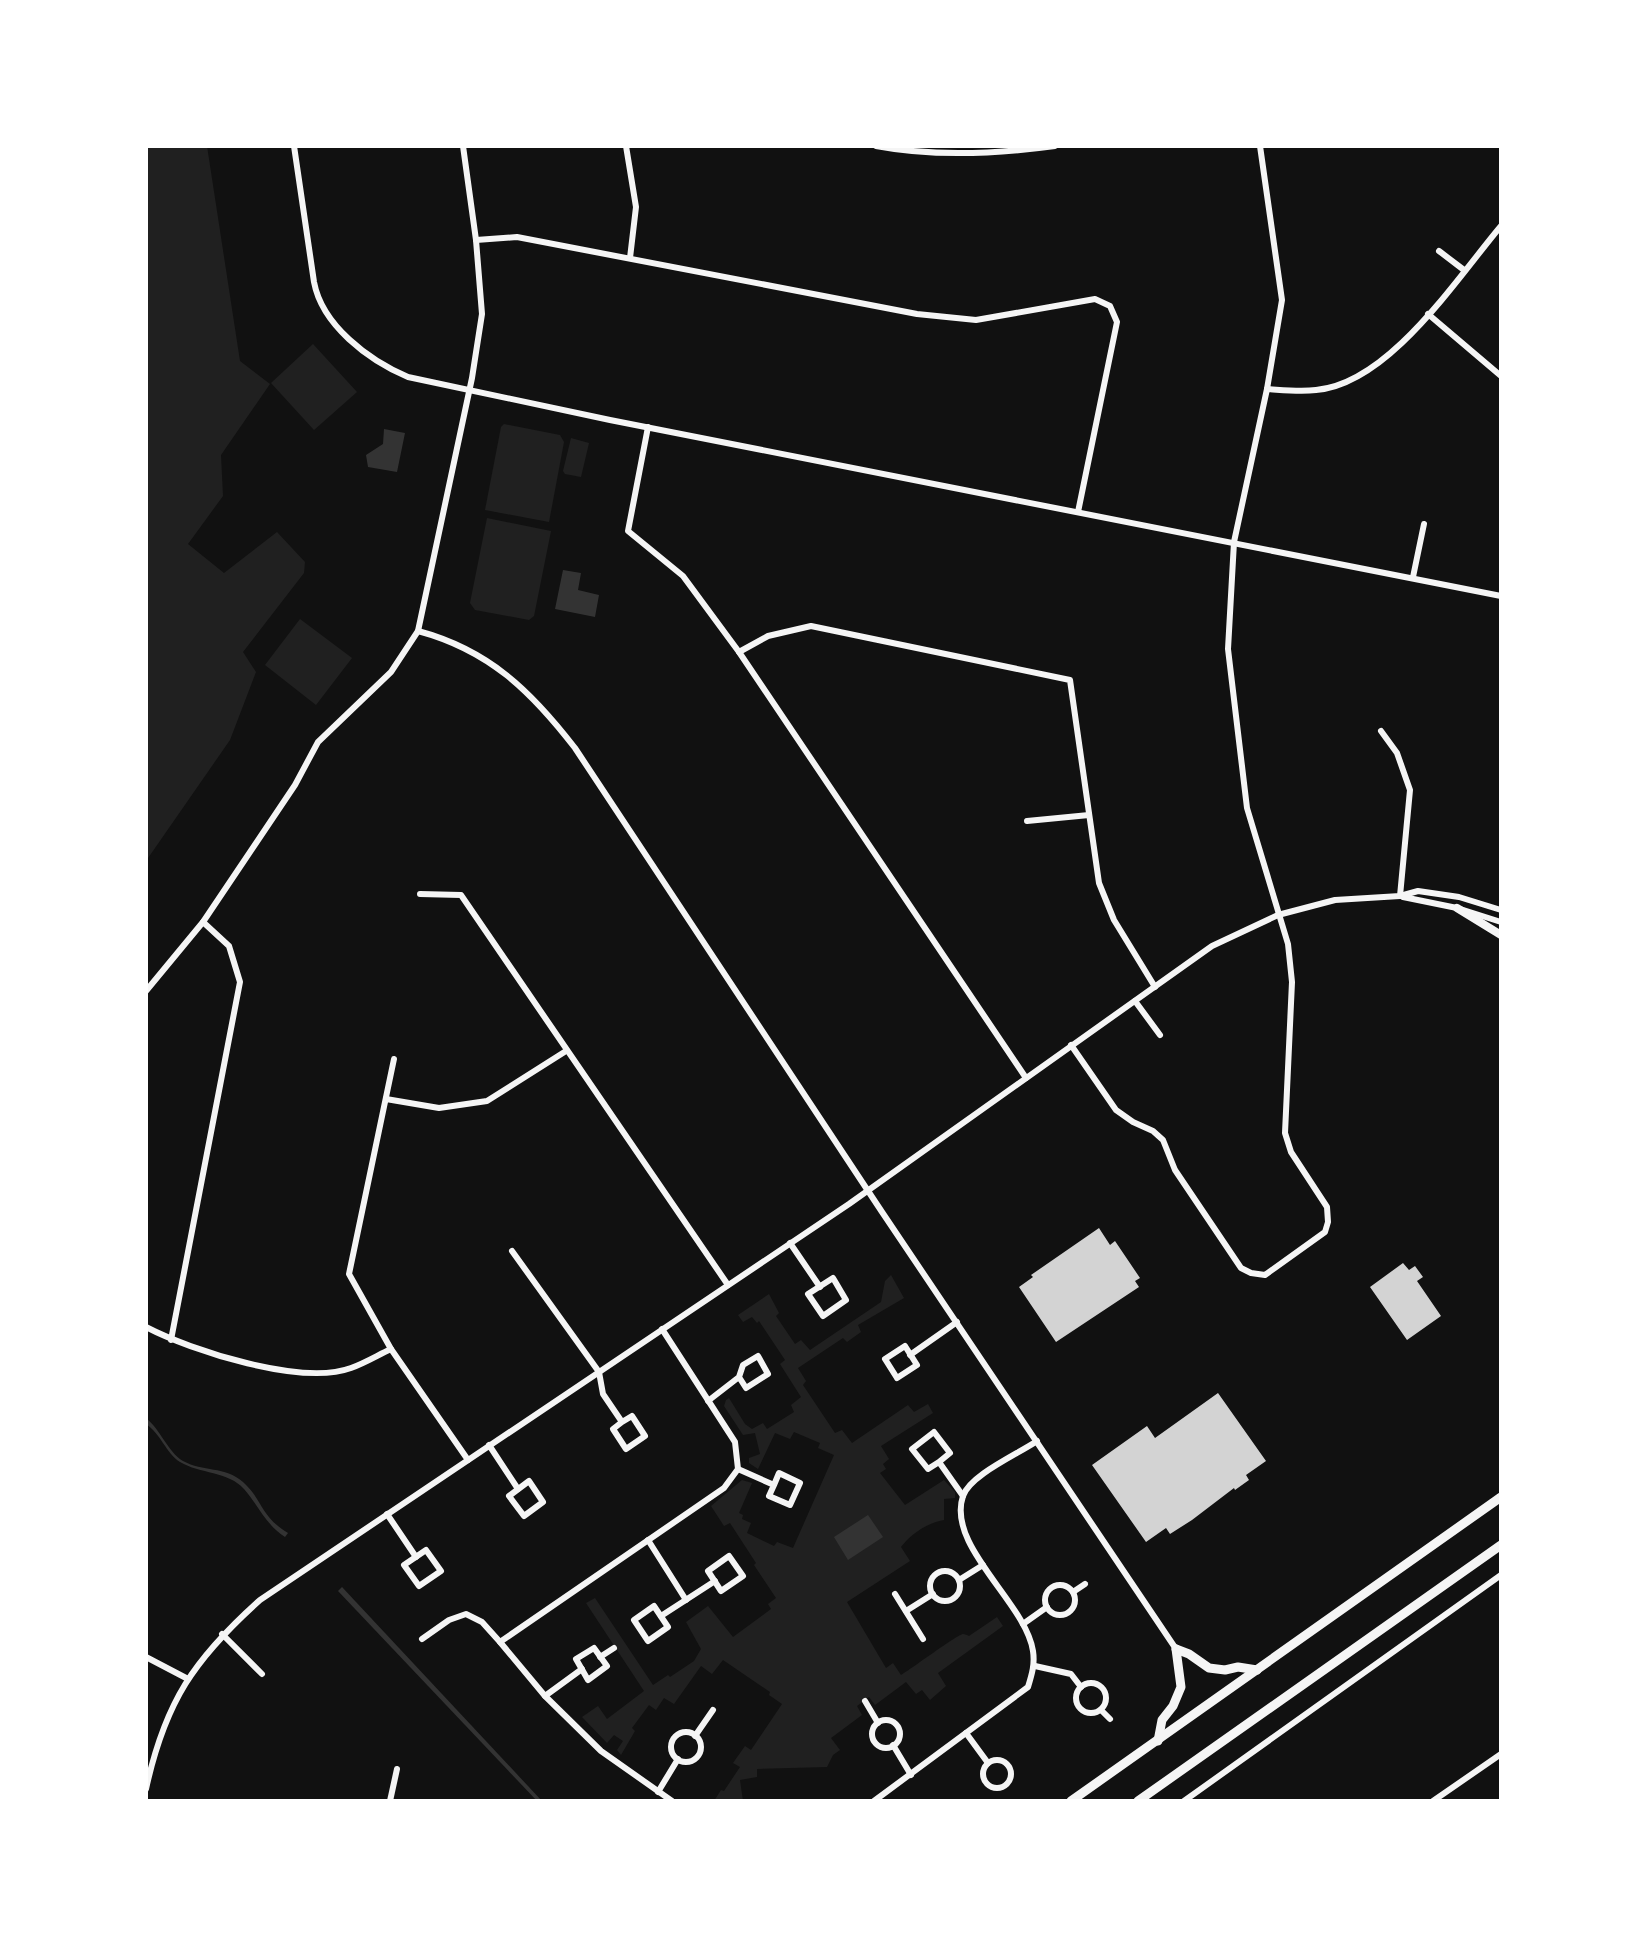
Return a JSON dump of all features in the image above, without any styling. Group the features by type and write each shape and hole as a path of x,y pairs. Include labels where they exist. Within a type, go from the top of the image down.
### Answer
{"main road":[{"path":"1457,908 1501,935"},
{"path":"1071,1801 1501,1497"},
{"path":"1138,1801 1501,1545"},
{"path":"1158,1741 1162,1720 1173,1706 1181,1687 1176,1649 1209,1668 1257,1670"}],"street":[{"path":"294,146 316,294 329,320 347,337 397,372 419,381 1501,596"},
{"path":"146,991 203,922 295,785 318,742 391,672 418,631 470,391 482,314 463,146"},
{"path":"626,146 636,207 630,258"},
{"path":"876,146 894,150 997,154 1055,146"},
{"path":"1071,1045 1116,1110 1163,1140 1175,1170 1241,1268 1265,1275 1325,1232 1327,1207 1291,1152 1285,1133 1292,982 1288,944 1247,808 1228,649 1234,542 1267,389 1282,300 1260,146"},
{"path":"1267,389 1319,390 1361,376 1396,350 1501,226"},
{"path":"476,240 517,237 917,314 976,320 1095,299 1110,306 1117,322 1078,512"},
{"path":"1439,251 1464,270"},
{"path":"1428,314 1501,376"},
{"path":"648,427 628,531 683,576 739,652 1026,1078"},
{"path":"1413,577 1424,524"},
{"path":"739,652 768,636 811,626 1070,680 1099,883 1114,920 1155,987"},
{"path":"418,631 462,647 518,682 543,707 580,755 1176,1649"},
{"path":"1381,731 1397,753 1410,790 1400,896"},
{"path":"1027,821 1089,815"},
{"path":"146,1789 168,1716 188,1679 222,1634 260,1600 868,1190 1212,946 1278,915 1335,900 1400,896 1418,891 1501,910"},
{"path":"420,894 461,895 728,1285"},
{"path":"1400,896 1457,908 1501,922"},
{"path":"171,1340 240,982 229,946 203,922"},
{"path":"1135,1001 1160,1035"},
{"path":"386,1099 439,1108 487,1101 566,1051"},
{"path":"394,1059 349,1274 391,1349 468,1460"},
{"path":"790,1243 820,1287"},
{"path":"512,1251 599,1372 603,1394 622,1422"},
{"path":"833,1278 846,1300 823,1316 808,1294 820,1287 833,1278"},
{"path":"910,1355 957,1322"},
{"path":"146,1327 171,1340 216,1356 309,1374 350,1369 391,1349"},
{"path":"500,1642 724,1488 738,1469 735,1442 662,1329"},
{"path":"905,1346 910,1355 917,1365 897,1378 885,1359 905,1346"},
{"path":"708,1401 739,1377 743,1365 758,1356 768,1374 746,1388 739,1377"},
{"path":"632,1416 645,1436 626,1449 613,1429 622,1422 632,1416"},
{"path":"934,1432 950,1453 939,1462 928,1469 912,1449 934,1432"},
{"path":"963,1496 979,1477 1037,1441"},
{"path":"489,1445 518,1489"},
{"path":"874,1801 1028,1687 1035,1666 1033,1647 1023,1624 962,1528 963,1496 939,1462"},
{"path":"738,1469 774,1485"},
{"path":"779,1473 800,1483 790,1505 769,1496 774,1485 779,1473"},
{"path":"529,1481 543,1502 524,1516 509,1496 518,1489 529,1481"},
{"path":"387,1514 416,1557"},
{"path":"648,1540 686,1600"},
{"path":"426,1550 441,1571 419,1586 404,1565 416,1557 426,1550"},
{"path":"729,1556 743,1576 721,1591 715,1581 708,1571 729,1556"},
{"path":"959,1580 983,1565"},
{"path":"948,1572 959,1580 960,1590 954,1598 945,1601 933,1594 931,1585 938,1573 948,1572"},
{"path":"1184,1801 1501,1575"},
{"path":"661,1616 715,1581"},
{"path":"1073,1592 1085,1584"},
{"path":"1062,1585 1073,1592 1075,1602 1070,1611 1060,1615 1047,1607 1045,1598 1053,1587 1062,1585"},
{"path":"895,1594 923,1639"},
{"path":"906,1611 933,1594"},
{"path":"654,1606 661,1616 668,1627 648,1641 634,1620 654,1606"},
{"path":"1023,1624 1047,1607"},
{"path":"422,1639 449,1620 466,1614 482,1622 545,1696 601,1751 672,1801"},
{"path":"222,1634 262,1674"},
{"path":"594,1648 607,1666 588,1680 582,1669 576,1659 594,1648"},
{"path":"600,1657 614,1648"},
{"path":"146,1657 188,1679"},
{"path":"1035,1666 1071,1674 1081,1687"},
{"path":"545,1696 582,1669"},
{"path":"1090,1683 1103,1688 1106,1701 1101,1710 1092,1713 1082,1710 1076,1696 1081,1687 1090,1683"},
{"path":"865,1701 878,1723"},
{"path":"695,1736 713,1710"},
{"path":"1101,1710 1110,1719"},
{"path":"890,1721 897,1726 900,1734 893,1745 884,1747 876,1743 873,1730 878,1723 890,1721"},
{"path":"686,1733 695,1736 700,1744 699,1754 692,1761 678,1759 671,1747 674,1739 686,1733"},
{"path":"966,1733 988,1763"},
{"path":"893,1745 911,1775"},
{"path":"1433,1801 1501,1754"},
{"path":"658,1792 678,1759"},
{"path":"1002,1760 1009,1766 1011,1776 1007,1784 994,1788 986,1784 983,1775 988,1763 1002,1760"},
{"path":"390,1801 397,1769"},
{"path":"1007,1784 1015,1793"}],"shaded area":[{"path":"146,146 207,146 240,361 270,384 221,455 223,496 188,544 224,573 277,532 305,562 304,573 243,652 256,672 230,740 146,861"},
{"path":"313,344 357,392 314,430 271,383"},
{"path":"504,424 560,435 564,442 549,522 485,510"},
{"path":"384,429 405,433 397,472 368,467 366,455 383,444"},
{"path":"571,438 589,443 581,477 563,471"},
{"path":"487,518 551,531 534,616 529,620 475,610 470,603"},
{"path":"563,570 581,573 578,590 599,595 595,617 555,609"},
{"path":"300,619 352,658 316,705 265,665"},
{"path":"891,1275 904,1298 858,1325 861,1332 847,1342 843,1338 798,1368 806,1381 803,1385 835,1433 842,1430 852,1443 908,1405 914,1412 928,1404 933,1413 881,1446 889,1459 883,1464 886,1469 880,1473 905,1505 944,1480 955,1492 955,1498 944,1499 944,1520 920,1530 901,1547 910,1561 847,1602 886,1668 893,1663 901,1675 959,1636 969,1636 997,1617 1003,1626 938,1673 946,1686 930,1700 922,1690 916,1694 906,1682 875,1705 869,1697 857,1706 862,1715 831,1738 840,1750 833,1755 827,1767 757,1769 757,1777 740,1780 743,1801 714,1801 740,1767 733,1763 745,1746 751,1750 782,1704 769,1695 770,1692 723,1660 712,1674 701,1666 674,1704 664,1698 656,1710 649,1705 632,1728 635,1731 621,1755 617,1750 623,1741 614,1735 607,1743 582,1717 598,1706 607,1719 644,1691 586,1603 595,1598 653,1685 694,1661 701,1649 686,1622 708,1606 733,1637 771,1609 768,1604 776,1598 754,1565 756,1563 730,1523 724,1526 711,1506 742,1480 752,1483 739,1513 743,1515 742,1519 751,1523 747,1533 774,1546 777,1542 793,1548 834,1455 818,1448 820,1443 794,1432 790,1439 775,1433 758,1469 749,1463 749,1458 760,1454 755,1433 743,1435 724,1406 726,1400 729,1398 745,1424 752,1429 763,1423 767,1429 794,1412 791,1405 801,1397 780,1364 785,1360 759,1321 757,1323 752,1317 743,1322 738,1315 769,1294 779,1313 776,1316 795,1344 801,1340 810,1350 881,1302 885,1281"},
{"path":"146,1418 183,1461 221,1471 243,1482 272,1520 288,1533 285,1537 272,1526 237,1483 188,1466 175,1458 146,1424"},
{"path":"868,1515 883,1537 848,1560 834,1537"},
{"path":"342,1587 542,1801 537,1801 338,1591"}],"building":[{"path":"1099,1228 1110,1245 1115,1241 1140,1278 1135,1281 1139,1287 1056,1342 1019,1287 1033,1277 1031,1275"},
{"path":"1403,1263 1409,1270 1415,1266 1423,1277 1417,1281 1441,1316 1407,1340 1370,1287"},
{"path":"1218,1393 1266,1461 1246,1475 1249,1480 1192,1520 1170,1534 1166,1528 1146,1542 1092,1465 1147,1426 1155,1438"}]}
